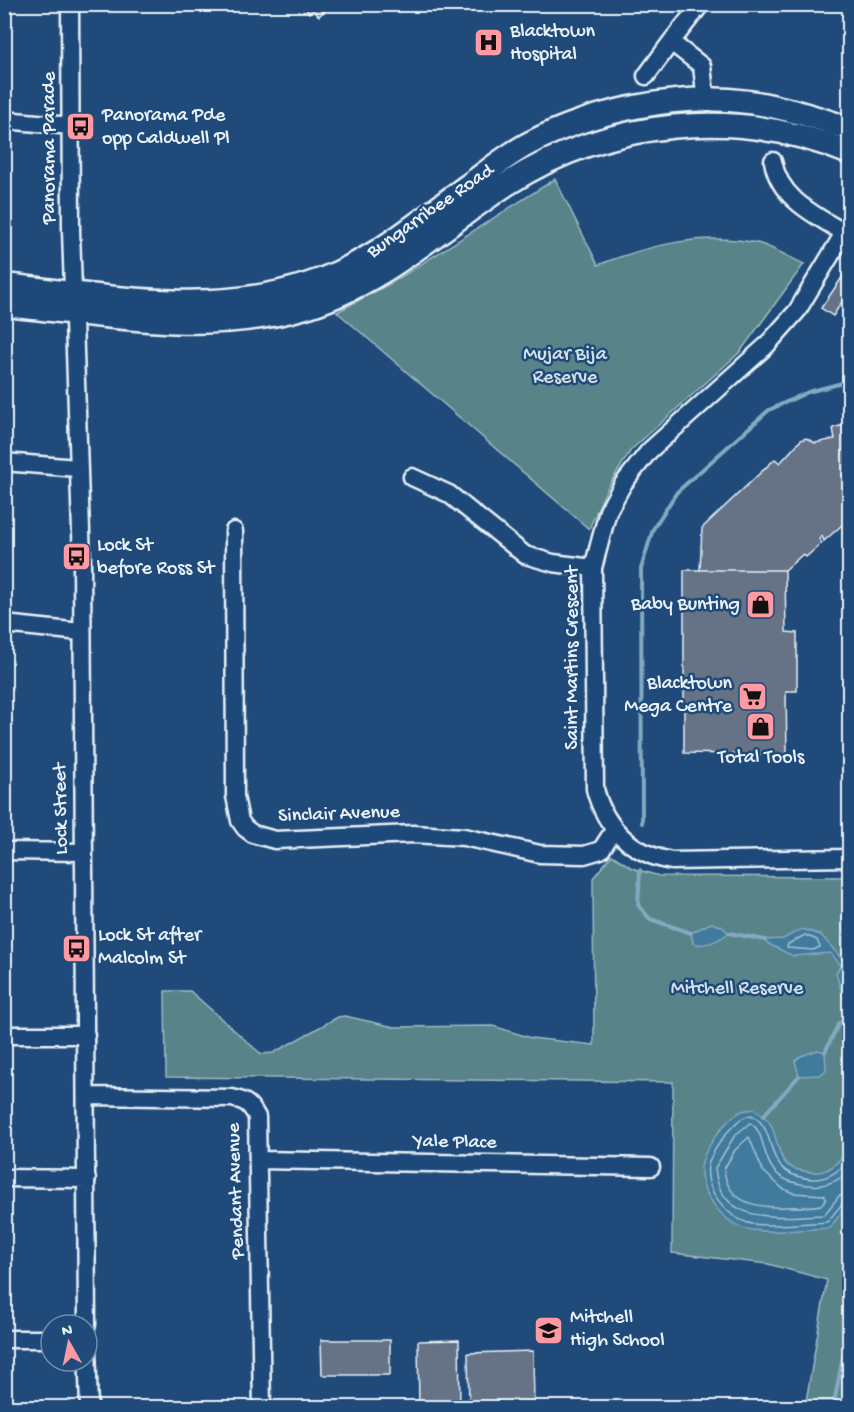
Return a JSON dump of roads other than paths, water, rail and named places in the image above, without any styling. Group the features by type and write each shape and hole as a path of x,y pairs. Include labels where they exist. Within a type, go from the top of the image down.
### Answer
{"main road":[{"name":"Bungarribee Road","path":"4,305 73,302 236,301 311,284 354,265 402,235 528,144 584,120 634,107 706,101 747,102 800,112 849,129"},
{"name":"Bungarribee Road","path":"4,285 73,302 215,323 302,309 339,294 396,264 507,184 543,165 609,138 649,129 704,123 742,125 829,145 849,153"}],"street":[{"name":"Panorama Parade","path":"70,4 73,302"},
{"path":"646,76 700,4"},
{"path":"671,42 702,66 706,101"},
{"path":"4,120 71,126"},
{"path":"773,161 775,172 785,192 802,207 846,227"},
{"name":"Saint Martins Crescent","path":"846,227 797,311 766,346 649,451 631,473 608,511 593,568 593,769 601,809 614,830 646,854 672,861 849,858"},
{"name":"Lock Street","path":"73,302 81,632 87,1313"},
{"path":"4,462 77,468"},
{"path":"412,477 449,494 525,555 553,563 593,568"},
{"name":"Sinclair Avenue","path":"234,531 235,796 240,821 253,834 291,841 372,834 464,837 540,854 584,855 601,850 614,830"},
{"path":"4,624 81,632"},
{"path":"4,851 83,852"},
{"path":"4,1035 86,1035"},
{"name":"Pendant Avenue","path":"86,1096 232,1098 246,1101 257,1117 262,1407"},
{"name":"Yale Place","path":"258,1160 651,1167"},
{"path":"4,1178 87,1179"},
{"path":"4,1339 39,1339"},
{"path":"88,1373 89,1407"}],"water":[{"path":"711,923 721,926 729,933 707,944 693,943 691,933"},
{"path":"802,929 821,935 849,967 849,1007 840,1024 846,1008 836,973 841,965 830,953 793,956 766,943 765,940 783,939"},
{"path":"818,1050 825,1052 826,1070 820,1075 799,1076 795,1061 801,1056"},
{"path":"754,1109 770,1122 782,1158 792,1168 800,1171 825,1171 839,1160 849,1146 849,1202 830,1228 777,1231 747,1229 729,1220 708,1196 701,1177 701,1167 706,1152 716,1136 734,1116 745,1110"}],"waterway":[{"path":"642,823 641,569 653,529 677,492 769,410 808,392 850,381"},
{"path":"640,870 638,905 650,919 691,933"},
{"path":"729,933 765,940"},
{"path":"825,1052 839,1023"},
{"path":"763,1116 799,1076"},
{"path":"833,1408 850,1321"}],"place":[{"name":"Blacktown Hospital","path":"489,43"},
{"name":"Panorama Pde opp Caldwell Pl","path":"81,127"},
{"name":"Lock St before Ross St","path":"76,557"},
{"name":"Baby Bunting","path":"761,605"},
{"name":"Blacktown Mega Centre","path":"753,696"},
{"name":"Total Tools","path":"761,727"},
{"name":"Lock St after Malcolm St","path":"77,948"},
{"name":"Mitchell High School","path":"549,1330"}],"park label":[{"name":"Mujar Bija Reserve","path":"565,366"},
{"name":"Mitchell Reserve","path":"737,989"}]}
